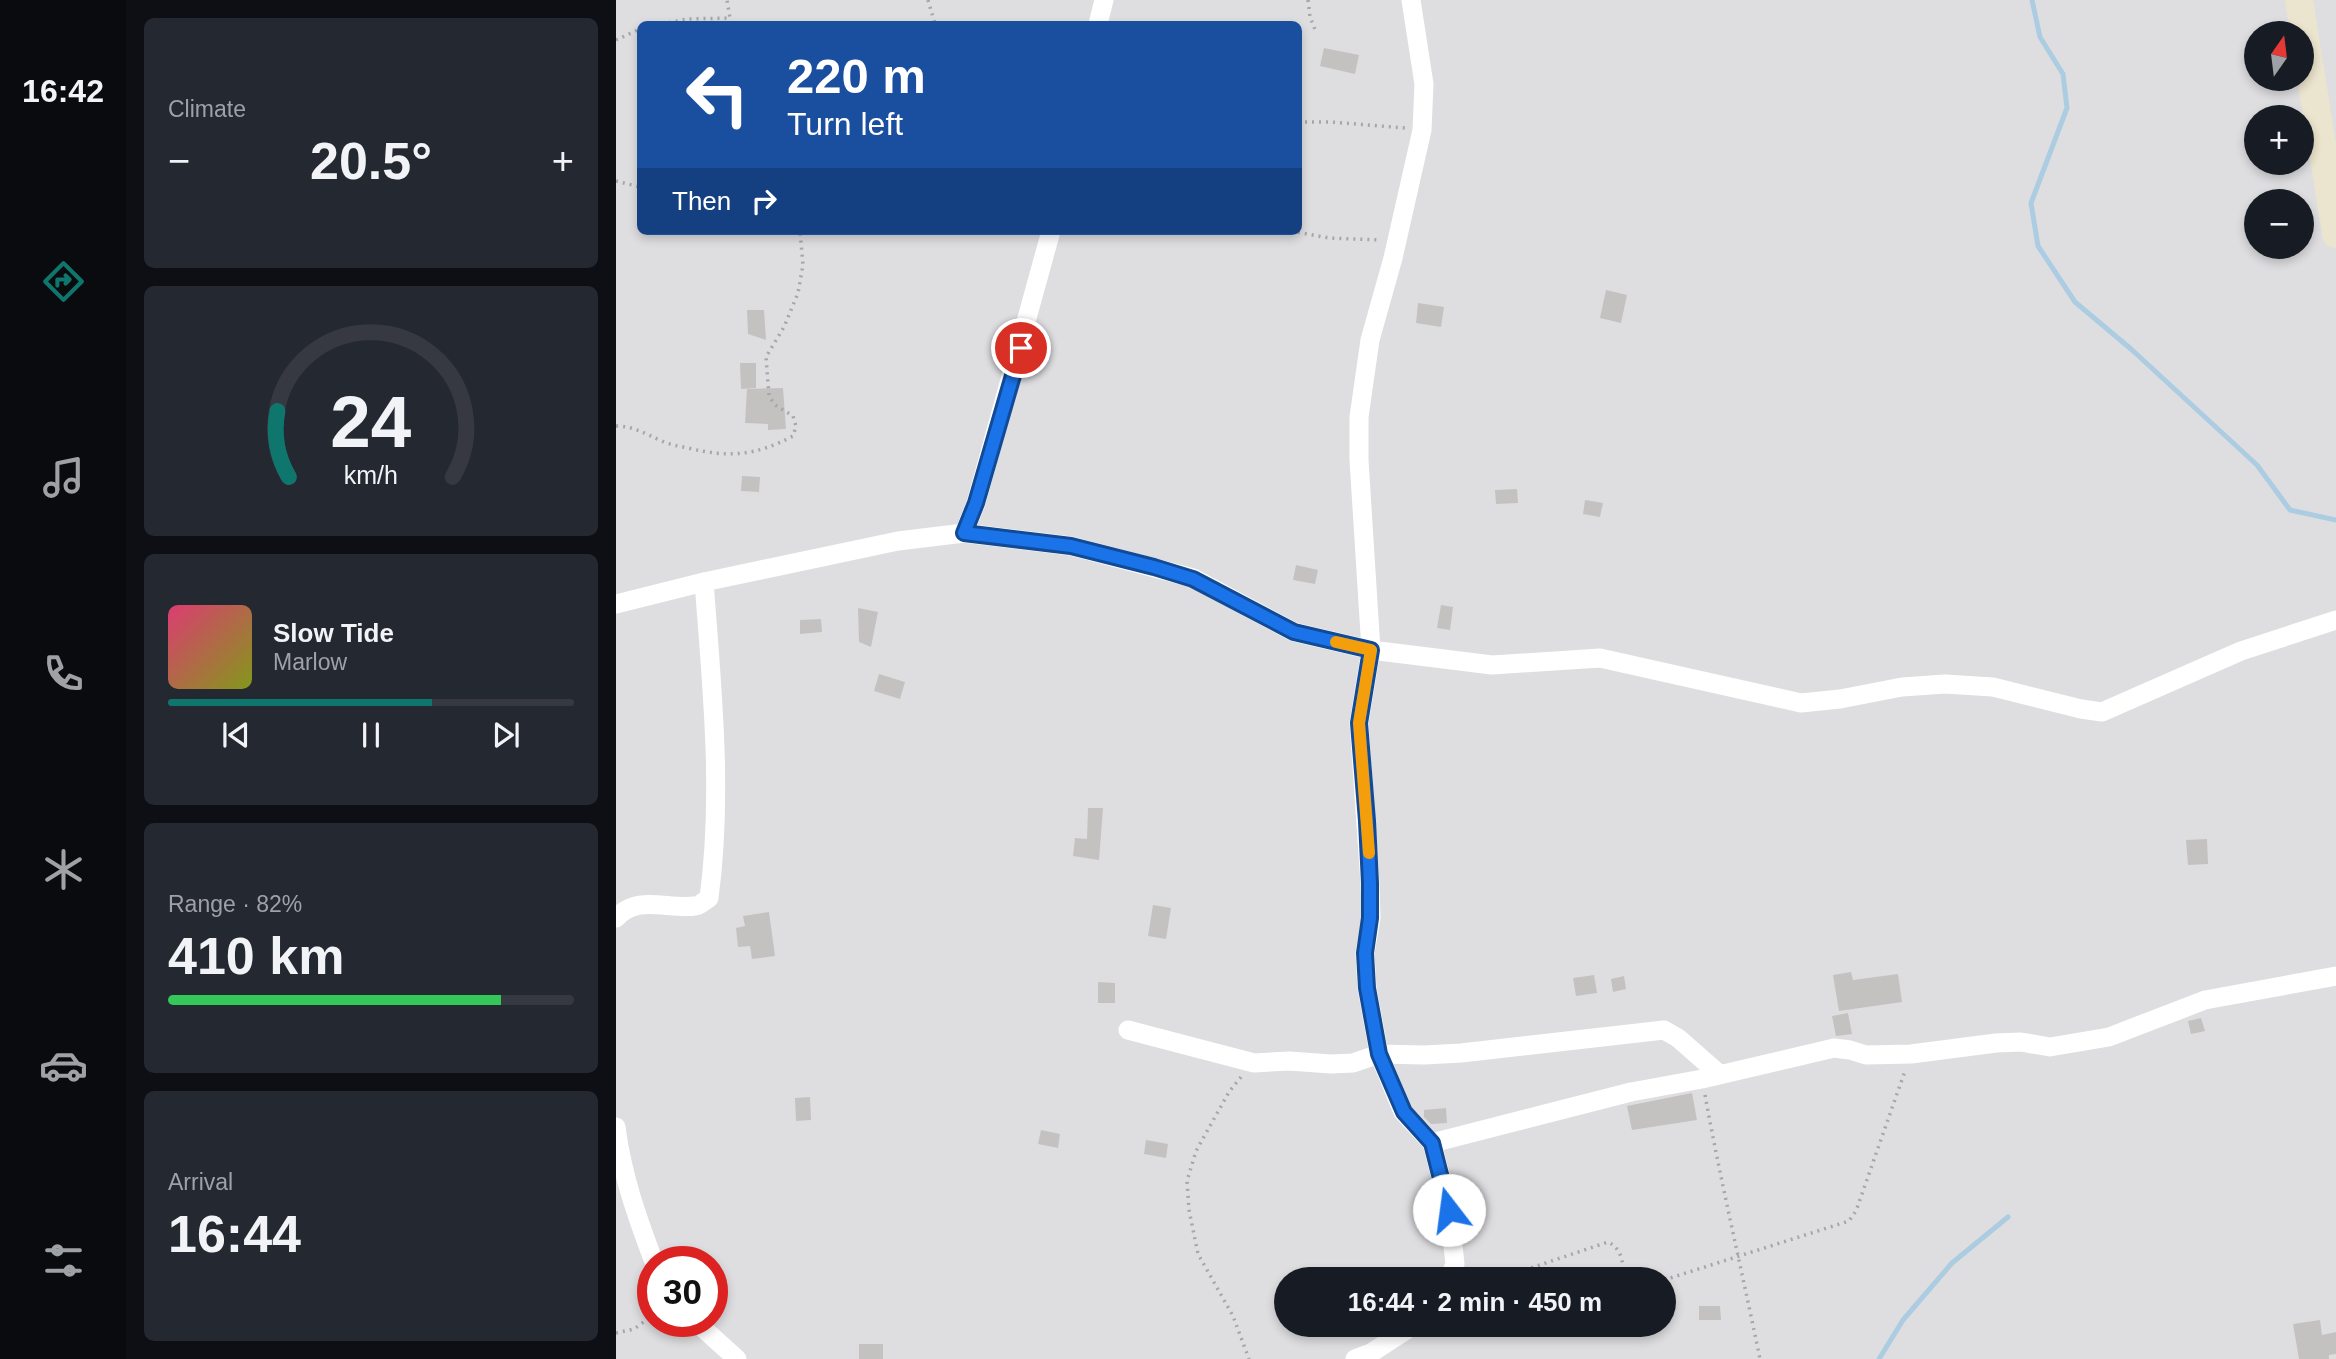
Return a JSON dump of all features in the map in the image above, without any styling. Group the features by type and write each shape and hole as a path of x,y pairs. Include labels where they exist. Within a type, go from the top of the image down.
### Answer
{"street":[{"path":"1099,21 1104,0"},
{"path":"1411,0 1424,83 1422,130 1397,241 1370,340 1359,417 1359,460 1371,650 1359,723 1370,895 1365,953 1367,988 1379,1054 1404,1112 1432,1143 1449,1210 1454,1267"},
{"path":"2299,0 2336,234"},
{"path":"964,533 976,503 1050,235"},
{"path":"616,604 704,582 898,541 964,533 1071,546 1193,579 1294,632 1371,650 1493,665 1600,658 1801,703 1840,699 1902,687 1945,684 1993,687 2102,712 2241,651 2336,620"},
{"path":"616,918 629,907 650,903 697,906 709,898 714,844 715,724 704,582"},
{"path":"1432,1143 1631,1092 1711,1077 1834,1048 1866,1055 1911,1054 1996,1043 2021,1042 2049,1047 2109,1037 2205,1000 2336,976"},
{"path":"1128,1030 1254,1063 1289,1061 1331,1064 1353,1063 1379,1054 1461,1053 1664,1030 1678,1038 1711,1077"},
{"path":"616,1127 630,1196 648,1246"},
{"path":"713,1337 737,1359"},
{"path":"1355,1359 1371,1353 1396,1337"}],"path":[{"path":"727,0 732,21"},
{"path":"928,0 934,21"},
{"path":"1308,0 1310,17 1316,32"},
{"path":"677,21 730,18"},
{"path":"616,40 637,30"},
{"path":"1302,122 1422,130"},
{"path":"616,181 637,186"},
{"path":"1302,233 1329,238 1397,241"},
{"path":"616,426 630,426 664,442 727,456 750,454 775,446 793,436 796,426 793,416 775,405 769,396 766,356 784,327 798,293 803,265 800,235"},
{"path":"1676,1276 1849,1222 1856,1211 1911,1054"},
{"path":"1249,1359 1233,1316 1198,1255 1186,1181 1196,1151 1229,1092 1254,1063"},
{"path":"1711,1077 1722,1188 1740,1257 1760,1359"},
{"path":"1534,1267 1608,1242 1616,1245 1623,1267"},
{"path":"616,1333 637,1327"}],"building":[{"path":"1324,48 1359,55 1355,74 1320,66"},
{"path":"1606,290 1627,295 1621,323 1600,318"},
{"path":"1418,303 1444,307 1441,327 1416,323"},
{"path":"747,310 764,310 766,340 748,334"},
{"path":"740,363 756,363 756,388 741,389"},
{"path":"783,388 786,429 768,430 768,424 745,423 747,389"},
{"path":"742,476 760,477 759,492 741,491"},
{"path":"1517,489 1518,503 1496,504 1495,490"},
{"path":"1585,500 1603,503 1600,517 1583,514"},
{"path":"1296,565 1318,570 1315,584 1293,580"},
{"path":"1441,605 1453,607 1450,630 1437,628"},
{"path":"858,608 878,612 871,647 859,642"},
{"path":"821,619 822,632 800,634 800,620"},
{"path":"879,674 905,682 900,699 874,691"},
{"path":"1088,808 1103,808 1099,860 1073,856 1075,838 1087,839"},
{"path":"2207,839 2208,864 2188,865 2186,840"},
{"path":"1153,905 1171,908 1166,939 1148,936"},
{"path":"769,912 775,956 752,959 750,946 738,947 736,928 745,926 743,916"},
{"path":"1851,972 1853,980 1898,974 1902,1002 1839,1011 1833,975"},
{"path":"1594,975 1597,993 1576,996 1573,978"},
{"path":"1624,976 1626,989 1613,992 1611,979"},
{"path":"1098,982 1115,983 1115,1003 1098,1003"},
{"path":"1848,1013 1852,1034 1836,1036 1832,1016"},
{"path":"2201,1018 2205,1031 2191,1034 2188,1021"},
{"path":"1692,1093 1697,1120 1632,1130 1627,1106"},
{"path":"810,1097 811,1120 796,1121 795,1098"},
{"path":"1446,1108 1447,1123 1431,1124 1424,1117 1424,1110"},
{"path":"1041,1130 1060,1134 1058,1148 1038,1144"},
{"path":"1146,1140 1168,1144 1166,1158 1144,1154"},
{"path":"1699,1306 1720,1306 1721,1320 1699,1320"},
{"path":"2320,1320 2322,1335 2336,1332 2336,1354 2329,1355 2329,1359 2299,1359 2293,1324"},
{"path":"859,1344 883,1344 883,1359 859,1359"}],"waterway":[{"path":"2032,0 2040,37 2063,74 2067,108 2031,203 2038,246 2075,302 2131,349 2257,465 2290,510 2336,520"},
{"path":"1879,1359 1903,1320 1952,1263 2008,1217"}],"slow traffic":[{"path":"1336,642 1371,650 1359,723 1369,853"}],"route":[{"path":"1021,348 976,503 964,533 1071,546 1154,567 1193,579 1294,632 1371,650 1359,723 1370,883 1370,918 1365,953 1367,988 1379,1054 1404,1112 1432,1143 1449,1210"}]}
